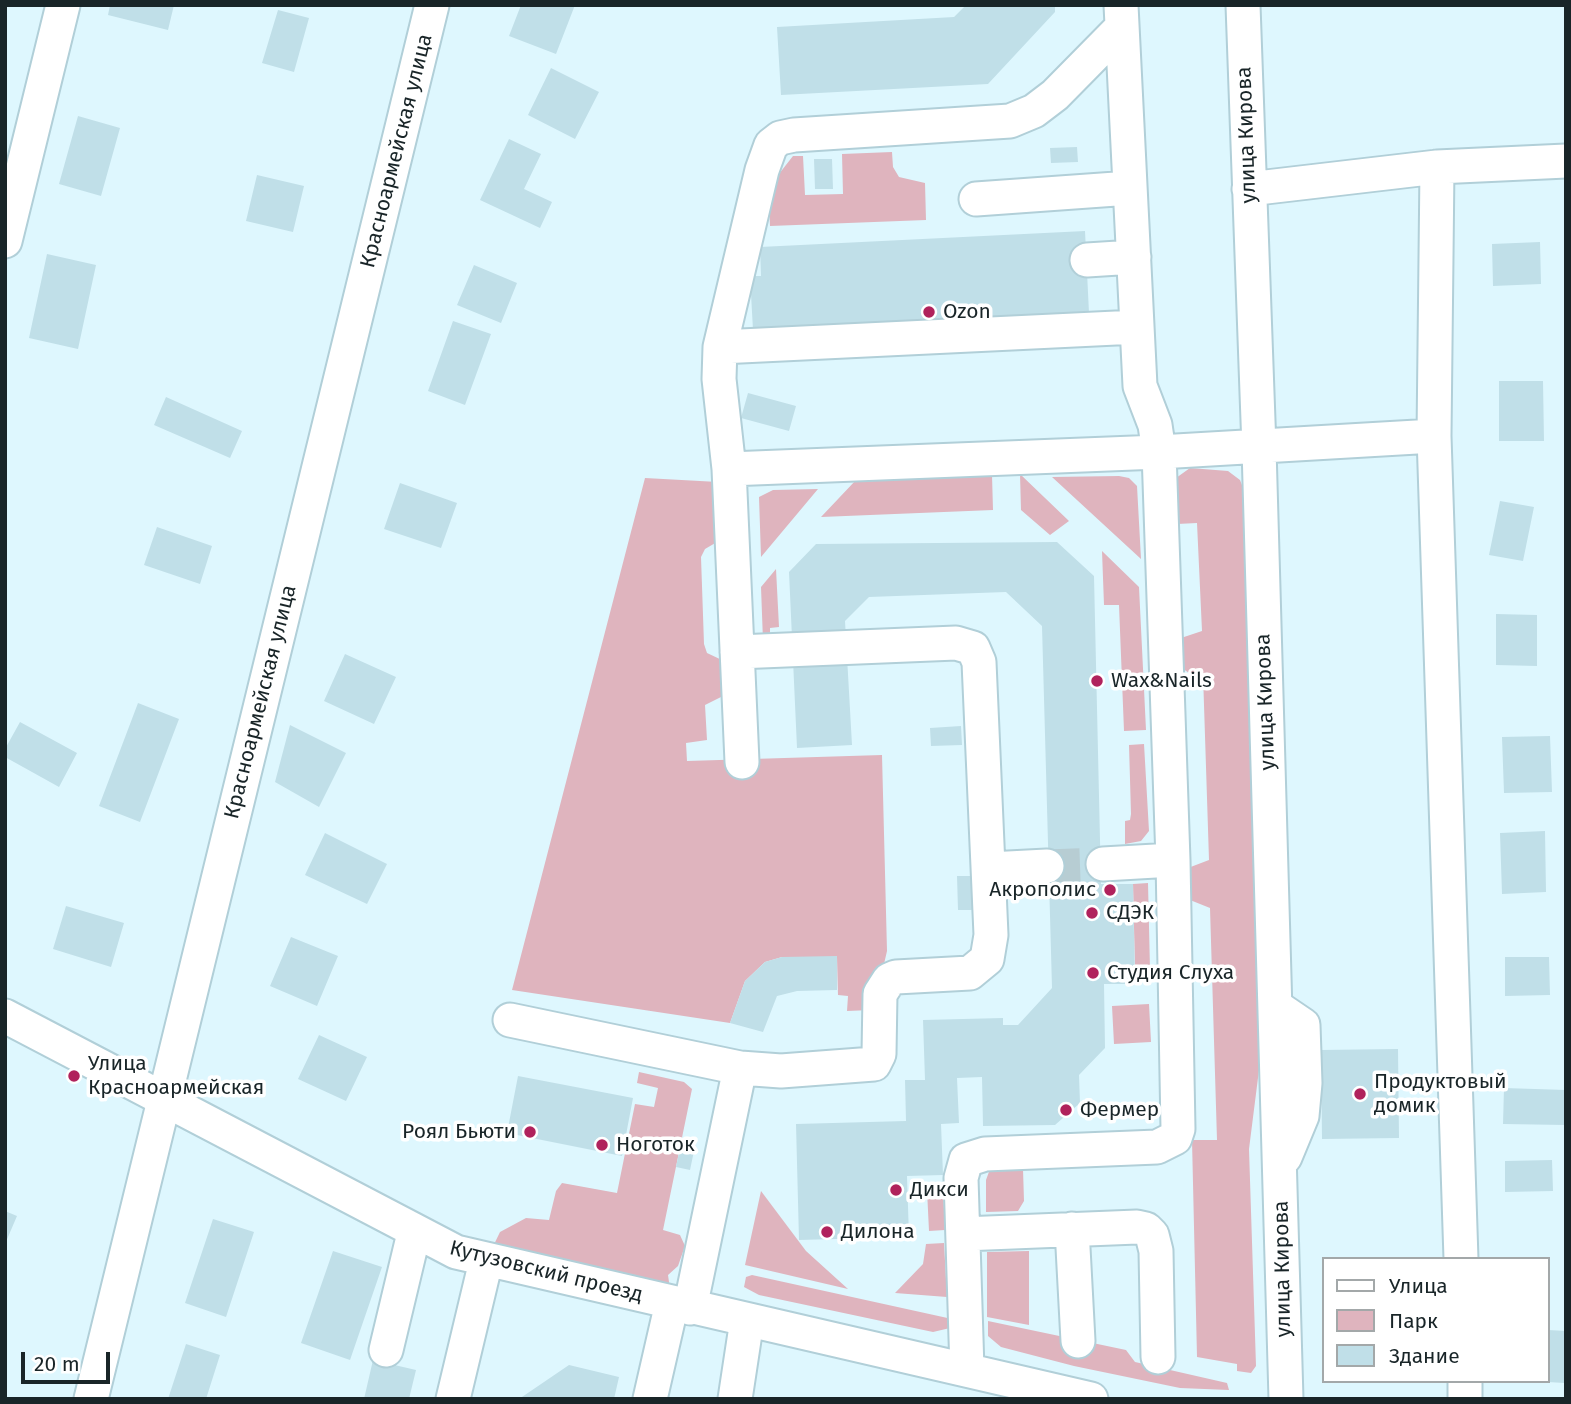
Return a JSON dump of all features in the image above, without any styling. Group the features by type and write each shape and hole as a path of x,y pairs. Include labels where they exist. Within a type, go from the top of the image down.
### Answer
{"street":[{"path":"5,241 63,5"},
{"name":"Красноармейская улица","path":"91,1399 432,5"},
{"name":"улица Кирова","path":"1243,5 1259,448 1286,1399"},
{"path":"967,1370 961,1168 966,1160 975,1156 1157,1147 1175,1138 1180,1118 1159,452 1156,425 1140,386 1122,16"},
{"path":"742,761 729,469 719,379 720,347 768,151 775,141 794,135 1010,121 1034,111 1055,95 1122,16"},
{"path":"1249,189 1437,167 1566,161"},
{"path":"1437,167 1434,436 1461,1257"},
{"path":"976,199 1130,188"},
{"path":"1087,260 1134,257"},
{"path":"720,347 1137,327"},
{"path":"729,469 1259,448 1434,436"},
{"path":"510,1020 740,1068 793,1070 874,1064 879,1054 880,994 889,980 896,977 970,973 987,959 991,935 989,869 979,662 973,648 956,643 737,652"},
{"path":"1103,864 1173,860"},
{"path":"989,869 1047,866"},
{"name":"Кутузовский проезд","path":"5,1016 414,1233 456,1252 967,1370 1005,1389 1091,1399"},
{"path":"650,1399 681,1306 740,1068"},
{"path":"963,1234 1137,1227 1152,1235 1156,1251 1158,1357"},
{"path":"1072,1229 1078,1341"},
{"path":"386,1350 414,1233"},
{"path":"453,1399 486,1261"},
{"path":"735,1399 747,1320"}],"green space":[{"path":"892,152 893,167 899,177 925,183 926,220 770,226 769,203 775,179 793,156 803,156 805,195 843,194 842,154"},
{"path":"1190,468 1228,471 1240,480 1244,490 1259,1070 1249,1149 1256,1366 1251,1373 1237,1371 1237,1364 1197,1357 1192,1140 1217,1140 1210,908 1190,900 1188,868 1209,860 1203,674 1189,673 1179,666 1181,638 1202,631 1197,523 1177,524 1176,478"},
{"path":"1020,474 1069,521 1050,535 1021,510"},
{"path":"992,475 993,510 821,517 856,480"},
{"path":"1052,477 1129,478 1137,486 1141,559"},
{"path":"645,478 718,482 717,542 705,549 701,557 704,644 707,653 724,661 725,695 705,705 707,740 686,743 687,761 882,755 887,951 884,964 873,978 871,1010 847,1011 848,996 838,995 837,957 782,957 765,962 745,981 730,1023 512,990"},
{"path":"818,489 761,557 759,497 773,490"},
{"path":"1102,551 1139,587 1146,730 1124,731 1119,605 1104,605"},
{"path":"776,569 779,627 770,628 770,641 763,641 761,587"},
{"path":"1144,744 1149,831 1141,841 1125,844 1125,821 1130,820 1131,814 1129,745"},
{"path":"1148,883 1150,970 1135,970 1133,884"},
{"path":"1149,1004 1151,1042 1114,1044 1112,1006"},
{"path":"639,1072 684,1082 692,1089 663,1230 680,1235 685,1246 678,1266 668,1275 672,1303 486,1261 500,1232 526,1218 549,1220 556,1191 562,1183 617,1193 635,1104 654,1107 658,1088 637,1083"},
{"path":"990,1169 1023,1169 1024,1201 1018,1211 986,1212 986,1180"},
{"path":"943,1189 945,1230 929,1231 927,1190"},
{"path":"761,1191 806,1251 848,1289 745,1265"},
{"path":"944,1243 947,1297 895,1293 923,1264 926,1244"},
{"path":"1029,1251 1029,1325 987,1317 987,1252"},
{"path":"752,1275 952,1319 950,1328 933,1332 759,1295 744,1287 746,1277"},
{"path":"988,1321 1126,1350 1135,1362 1227,1383 1229,1390 1180,1388 1074,1366 1001,1347 988,1336"}],"building":[{"path":"110,5 174,5 168,30 108,15"},
{"path":"521,5 575,5 556,54 509,36"},
{"path":"966,5 1055,5 1055,12 988,84 781,95 777,27 954,17"},
{"path":"278,10 309,18 294,72 262,63"},
{"path":"551,68 599,92 575,139 528,115"},
{"path":"78,116 120,128 101,196 59,184"},
{"path":"509,139 541,154 524,189 552,202 540,228 480,200"},
{"path":"1077,147 1078,162 1051,163 1050,148"},
{"path":"814,159 832,159 833,189 815,189"},
{"path":"257,175 304,186 293,232 246,221"},
{"path":"1085,231 1089,313 753,330 750,276 761,276 760,247"},
{"path":"1540,242 1541,284 1493,286 1492,244"},
{"path":"47,254 96,265 78,349 29,338"},
{"path":"474,265 517,283 501,323 457,305"},
{"path":"453,321 491,334 465,405 428,391"},
{"path":"1499,381 1543,381 1544,441 1499,441"},
{"path":"748,393 796,406 789,431 741,418"},
{"path":"166,397 242,431 230,458 154,425"},
{"path":"400,483 457,503 441,548 384,529"},
{"path":"1500,501 1534,507 1523,561 1489,555"},
{"path":"157,527 212,546 200,584 144,565"},
{"path":"1057,542 1094,576 1101,884 1133,884 1135,984 1104,984 1105,1048 1079,1075 1080,1103 1055,1125 983,1126 982,1077 957,1078 959,1123 941,1124 943,1175 907,1176 909,1237 799,1240 796,1124 906,1121 905,1080 925,1080 923,1020 1003,1018 1003,1025 1018,1025 1052,988 1042,626 1006,592 869,597 845,621 852,745 797,748 789,572 816,544"},
{"path":"1496,614 1537,615 1537,666 1496,665"},
{"path":"345,654 396,677 374,724 324,701"},
{"path":"138,703 179,719 140,822 99,806"},
{"path":"20,722 77,753 59,787 5,757 5,749"},
{"path":"290,725 346,753 319,807 275,782"},
{"path":"961,726 962,745 931,746 930,728"},
{"path":"1550,736 1552,792 1504,793 1502,737"},
{"path":"1545,831 1546,892 1502,894 1500,833"},
{"path":"325,833 387,864 367,904 305,875"},
{"path":"957,876 981,876 982,910 958,910"},
{"path":"66,906 124,923 111,967 53,949"},
{"path":"291,937 338,956 317,1006 270,986"},
{"path":"837,956 837,990 797,991 777,996 763,1032 730,1023 745,981 765,962 782,957"},
{"path":"1505,957 1549,957 1550,995 1505,996"},
{"path":"319,1035 367,1057 346,1101 298,1079"},
{"name":"Продуктовый домик","path":"1398,1049 1399,1138 1322,1139 1321,1050"},
{"path":"518,1076 633,1098 622,1156 507,1133"},
{"path":"1504,1088 1566,1090 1566,1125 1503,1124"},
{"path":"680,1148 694,1151 690,1170 676,1167"},
{"path":"1552,1160 1553,1191 1505,1192 1505,1161"},
{"path":"5,1211 17,1216 5,1244"},
{"path":"213,1219 254,1232 226,1317 185,1303"},
{"path":"333,1251 382,1267 350,1360 301,1343"},
{"path":"1550,1330 1566,1331 1564,1383 1550,1382"},
{"path":"186,1344 220,1355 206,1399 168,1399"},
{"path":"373,1360 416,1370 409,1399 364,1399"},
{"path":"569,1365 619,1377 614,1399 519,1399"}],"tunnel":[{"path":"1047,866 1103,864"}],"place":[{"name":"Ozon","path":"929,312"},
{"name":"Wax&Nails","path":"1097,681"},
{"name":"Акрополис","path":"1110,890"},
{"name":"СДЭК","path":"1092,913"},
{"name":"Студия Слуха","path":"1093,973"},
{"name":"Улица Красноармейская","path":"74,1076"},
{"name":"Продуктовый домик","path":"1360,1094"},
{"name":"Фермер","path":"1066,1110"},
{"name":"Роял Бьюти","path":"530,1132"},
{"name":"Ноготок","path":"602,1145"},
{"name":"Дикси","path":"896,1190"},
{"name":"Дилона","path":"827,1232"}]}
